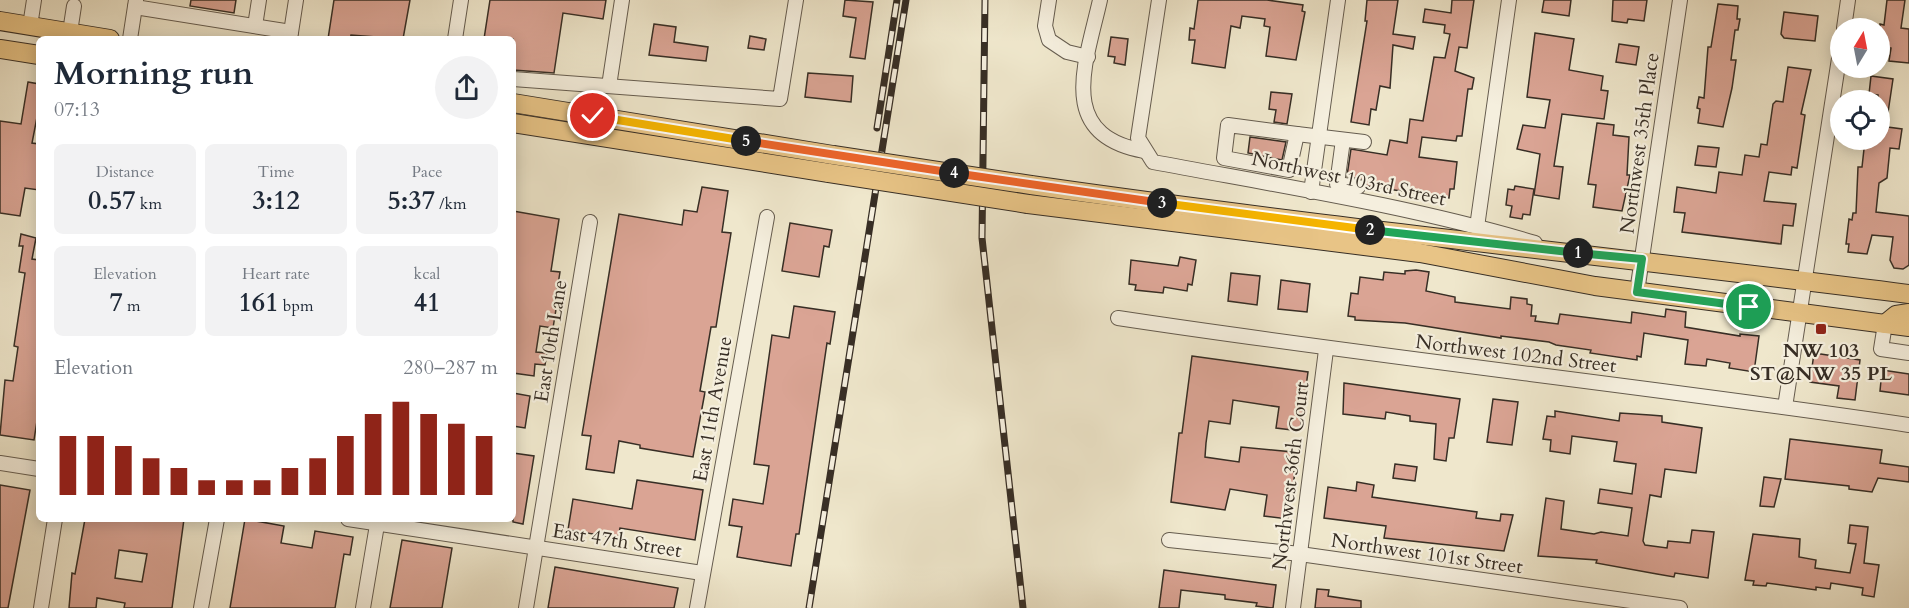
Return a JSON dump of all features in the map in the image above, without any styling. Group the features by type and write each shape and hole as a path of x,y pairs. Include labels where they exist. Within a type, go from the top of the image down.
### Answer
{"main road":[{"path":"0,21 92,36"},
{"path":"0,49 36,55"},
{"name":"Northwest 103rd Street","path":"516,103 1031,184 1433,238 1642,259 1909,294"},
{"path":"516,123 1028,204 1420,253 1637,292 1909,327"},
{"path":"1885,324 1896,315 1909,313"}],"street":[{"path":"30,26 34,0"},
{"path":"255,26 259,0"},
{"path":"130,36 135,4 255,26 290,35 296,0"},
{"path":"455,36 461,0"},
{"path":"609,86 622,0"},
{"path":"516,79 780,99 796,0"},
{"path":"1049,0 1045,26 1049,40 1067,52 1088,57"},
{"name":"Northwest 103rd Street","path":"1100,0 1088,57 1083,101 1087,117 1103,136 1118,145 1141,144 1154,162 1477,227 1562,251"},
{"path":"1141,144 1158,0"},
{"path":"1311,192 1338,0"},
{"path":"1477,227 1509,0"},
{"name":"Northwest 35th Place","path":"1637,292 1680,0"},
{"path":"1845,18 1848,0"},
{"path":"69,32 74,6"},
{"path":"1785,407 1836,78"},
{"path":"1297,134 1289,170 1224,158 1228,125 1364,142"},
{"path":"1343,140 1337,184 1358,187"},
{"name":"East 11th Avenue","path":"697,608 766,218"},
{"name":"East 10th Lane","path":"526,608 590,222"},
{"name":"Northwest 102nd Street","path":"1118,318 1326,350 1785,407 1909,425"},
{"path":"1885,324 1881,349 1909,353"},
{"name":"Northwest 36th Court","path":"1293,608 1326,350"},
{"path":"0,463 36,469"},
{"path":"41,608 55,522"},
{"path":"201,608 216,522"},
{"path":"363,608 377,522"},
{"name":"East 47th Street","path":"383,522 702,573"},
{"name":"Northwest 101st Street","path":"1169,540 1300,554 1680,608"}],"building":[{"path":"191,0 236,0 234,13 190,6"},
{"path":"334,0 410,0 404,36 328,36"},
{"path":"490,0 606,0 603,19 563,13 554,73 516,70 516,36 484,36"},
{"path":"845,0 873,2 865,59 850,57 856,18 843,16"},
{"path":"1198,0 1267,0 1303,5 1302,11 1305,12 1296,60 1266,56 1270,27 1264,26 1265,19 1242,16 1240,28 1231,26 1225,68 1192,63 1195,40 1189,40 1190,28 1194,29"},
{"path":"1367,0 1398,0 1393,34 1415,37 1413,49 1393,45 1390,88 1380,86 1376,110 1371,109 1369,125 1351,122 1367,21 1365,21"},
{"path":"1452,0 1474,0 1467,48 1459,47 1455,71 1474,78 1472,89 1468,89 1462,136 1457,136 1456,141 1422,137 1419,157 1457,162 1454,189 1450,189 1449,198 1367,186 1363,180 1347,176 1351,149 1387,155 1390,140 1407,143 1410,119 1423,121 1434,57 1445,58 1450,34 1444,33 1445,25 1423,22 1425,9 1451,13"},
{"path":"1544,0 1571,0 1569,16 1542,12"},
{"path":"1613,0 1647,0 1644,21 1628,19 1627,23 1612,21"},
{"path":"1887,0 1905,0 1901,28 1909,29 1909,63 1890,61 1890,18 1885,18"},
{"path":"1718,4 1738,6 1737,19 1740,19 1738,30 1735,30 1731,60 1736,60 1723,127 1698,123 1700,109 1697,108 1699,97 1704,98 1708,47 1711,47"},
{"path":"1784,12 1818,16 1815,41 1784,38 1781,34"},
{"path":"654,24 676,27 674,42 708,47 706,61 649,55"},
{"path":"1535,33 1574,39 1569,70 1603,76 1601,90 1608,91 1604,119 1562,114 1554,166 1563,167 1559,199 1534,195 1540,154 1517,149 1523,125 1545,128 1550,100 1527,97"},
{"path":"750,36 766,39 764,50 748,48"},
{"path":"1111,37 1128,39 1125,65 1114,63 1115,57 1108,56"},
{"path":"1619,44 1639,47 1636,65 1616,62"},
{"path":"1788,67 1811,70 1801,114 1805,115 1797,168 1792,167 1791,175 1769,172 1764,201 1796,204 1793,226 1783,225 1781,244 1682,232 1685,213 1674,212 1677,187 1716,193 1719,172 1742,175 1745,155 1759,157 1761,144 1767,145 1773,104 1776,101 1783,102"},
{"path":"808,73 853,76 851,102 805,97"},
{"path":"1871,78 1893,79 1890,99 1890,90 1869,90"},
{"path":"28,82 36,83 36,122 32,143 36,144 36,190 25,188 20,216 0,213 0,121 21,124"},
{"path":"1271,92 1292,94 1287,124 1274,122 1276,110 1269,109"},
{"path":"1597,123 1614,125 1613,135 1629,137 1627,175 1630,175 1622,211 1593,207 1596,185 1588,184"},
{"path":"1890,127 1902,129 1899,149 1890,148"},
{"path":"1250,137 1286,142 1282,160 1248,153"},
{"path":"1698,146 1719,148 1716,167 1695,165"},
{"path":"1864,150 1890,150 1887,178 1879,183 1876,212 1909,216 1909,265 1903,269 1894,268 1890,260 1893,237 1872,235 1867,254 1848,252 1849,244 1846,244 1849,219 1852,220 1853,213 1856,213 1858,167 1862,167"},
{"path":"1515,186 1534,189 1530,215 1523,214 1522,219 1510,217 1512,206 1506,205 1508,189 1514,190"},
{"path":"702,187 728,191 722,232 731,233 716,327 711,327 700,391 705,392 693,457 640,448 640,445 619,441 614,473 586,469 591,436 582,435 619,214 682,225 684,210 697,212"},
{"path":"516,212 559,219 551,271 560,272 555,303 557,303 553,328 540,326 536,352 547,353 545,365 535,364 534,376 516,373"},
{"path":"790,223 832,230 829,247 824,246 819,277 782,271"},
{"path":"21,234 36,238 32,259 36,260 36,427 34,440 0,435 5,380 13,381 18,347 14,346 25,273 19,272 23,246 19,246"},
{"path":"1180,257 1196,260 1192,285 1188,284 1187,291 1164,287 1163,293 1135,290 1136,285 1129,284 1131,260 1178,266"},
{"path":"1405,271 1429,272 1426,291 1455,297 1455,302 1510,309 1511,297 1527,299 1527,304 1532,305 1531,316 1536,316 1535,321 1558,324 1560,314 1631,323 1632,312 1665,317 1666,309 1686,312 1685,327 1740,336 1740,334 1759,336 1754,372 1729,368 1730,363 1707,359 1706,366 1685,364 1688,340 1644,333 1641,357 1637,356 1637,360 1590,353 1591,350 1549,342 1501,336 1501,338 1405,323 1355,320 1355,317 1348,316 1351,293 1358,294 1360,277 1383,280 1384,272 1405,274"},
{"path":"1231,273 1260,276 1257,305 1228,301"},
{"path":"1281,280 1310,284 1307,312 1278,309"},
{"path":"794,306 835,312 830,344 827,343 799,534 796,534 791,566 737,557 742,527 729,525 733,499 763,504 769,466 754,464 772,335 789,338"},
{"path":"1814,353 1860,360 1855,400 1837,398 1839,386 1810,382"},
{"path":"1192,356 1308,372 1300,431 1276,428 1279,407 1233,400 1230,424 1209,421 1206,443 1205,457 1239,462 1241,447 1293,452 1290,471 1295,472 1288,519 1264,516 1267,495 1230,489 1225,510 1171,502 1179,433 1182,433"},
{"path":"1882,370 1909,374 1909,395 1880,391"},
{"path":"1344,383 1460,399 1454,438 1449,438 1446,461 1434,459 1436,424 1410,421 1410,416 1386,412 1385,419 1343,414"},
{"path":"516,394 530,396 525,428 516,426"},
{"path":"1493,399 1518,402 1512,445 1487,442"},
{"path":"1555,411 1619,421 1620,413 1662,416 1662,422 1702,428 1696,473 1665,469 1661,497 1650,495 1643,541 1645,545 1667,548 1668,541 1690,543 1692,530 1714,532 1708,578 1675,573 1674,577 1596,563 1597,560 1538,556 1546,498 1564,501 1561,529 1594,534 1601,532 1628,536 1632,508 1598,503 1600,489 1632,494 1636,464 1614,461 1617,442 1572,436 1570,454 1550,451 1551,440 1543,439 1547,416 1555,417"},
{"path":"1790,439 1882,450 1880,463 1909,467 1909,482 1878,478 1872,492 1849,489 1849,486 1785,479"},
{"path":"516,453 534,456 523,524 513,522 516,522"},
{"path":"1395,464 1417,467 1415,481 1393,478"},
{"path":"1764,477 1781,479 1774,507 1760,506"},
{"path":"637,480 703,490 695,540 620,528 618,538 568,530 573,499 632,509"},
{"path":"1357,482 1374,485 1372,497 1477,512 1476,518 1500,521 1501,514 1513,515 1504,551 1384,538 1386,526 1324,518 1328,487 1356,491"},
{"path":"0,485 30,490 8,608 0,608"},
{"path":"84,522 184,522 172,608 124,608 125,603 97,598 96,608 69,608 72,573 75,574","holes":["119,550 147,554 142,582 115,578"]},
{"path":"244,522 284,526 281,543 312,548 315,531 353,537 350,555 344,554 335,608 230,608"},
{"path":"1850,525 1868,527 1864,563 1879,565 1874,597 1862,595 1863,588 1831,583 1830,589 1816,587 1816,590 1767,583 1766,586 1753,585 1754,581 1745,580 1753,534 1800,539 1799,557 1816,560 1815,568 1850,573 1856,544 1848,543"},
{"path":"402,540 452,548 442,608 390,608"},
{"path":"555,567 678,588 674,608 548,608"},
{"path":"1164,570 1276,585 1273,608 1256,606 1257,603 1225,599 1225,595 1181,590 1179,608 1159,608"},
{"path":"1317,589 1329,590 1328,596 1361,601 1361,608 1315,608"}],"railway":[{"path":"877,128 897,0"},
{"path":"809,608 906,0"},
{"path":"985,0 982,238 1023,608"}],"place":[{"name":"NW 103 ST@NW 35 PL","path":"1821,329"}],"route":[{"path":"593,116 1120,198 1424,237 1642,259 1637,292 1749,307"}]}
